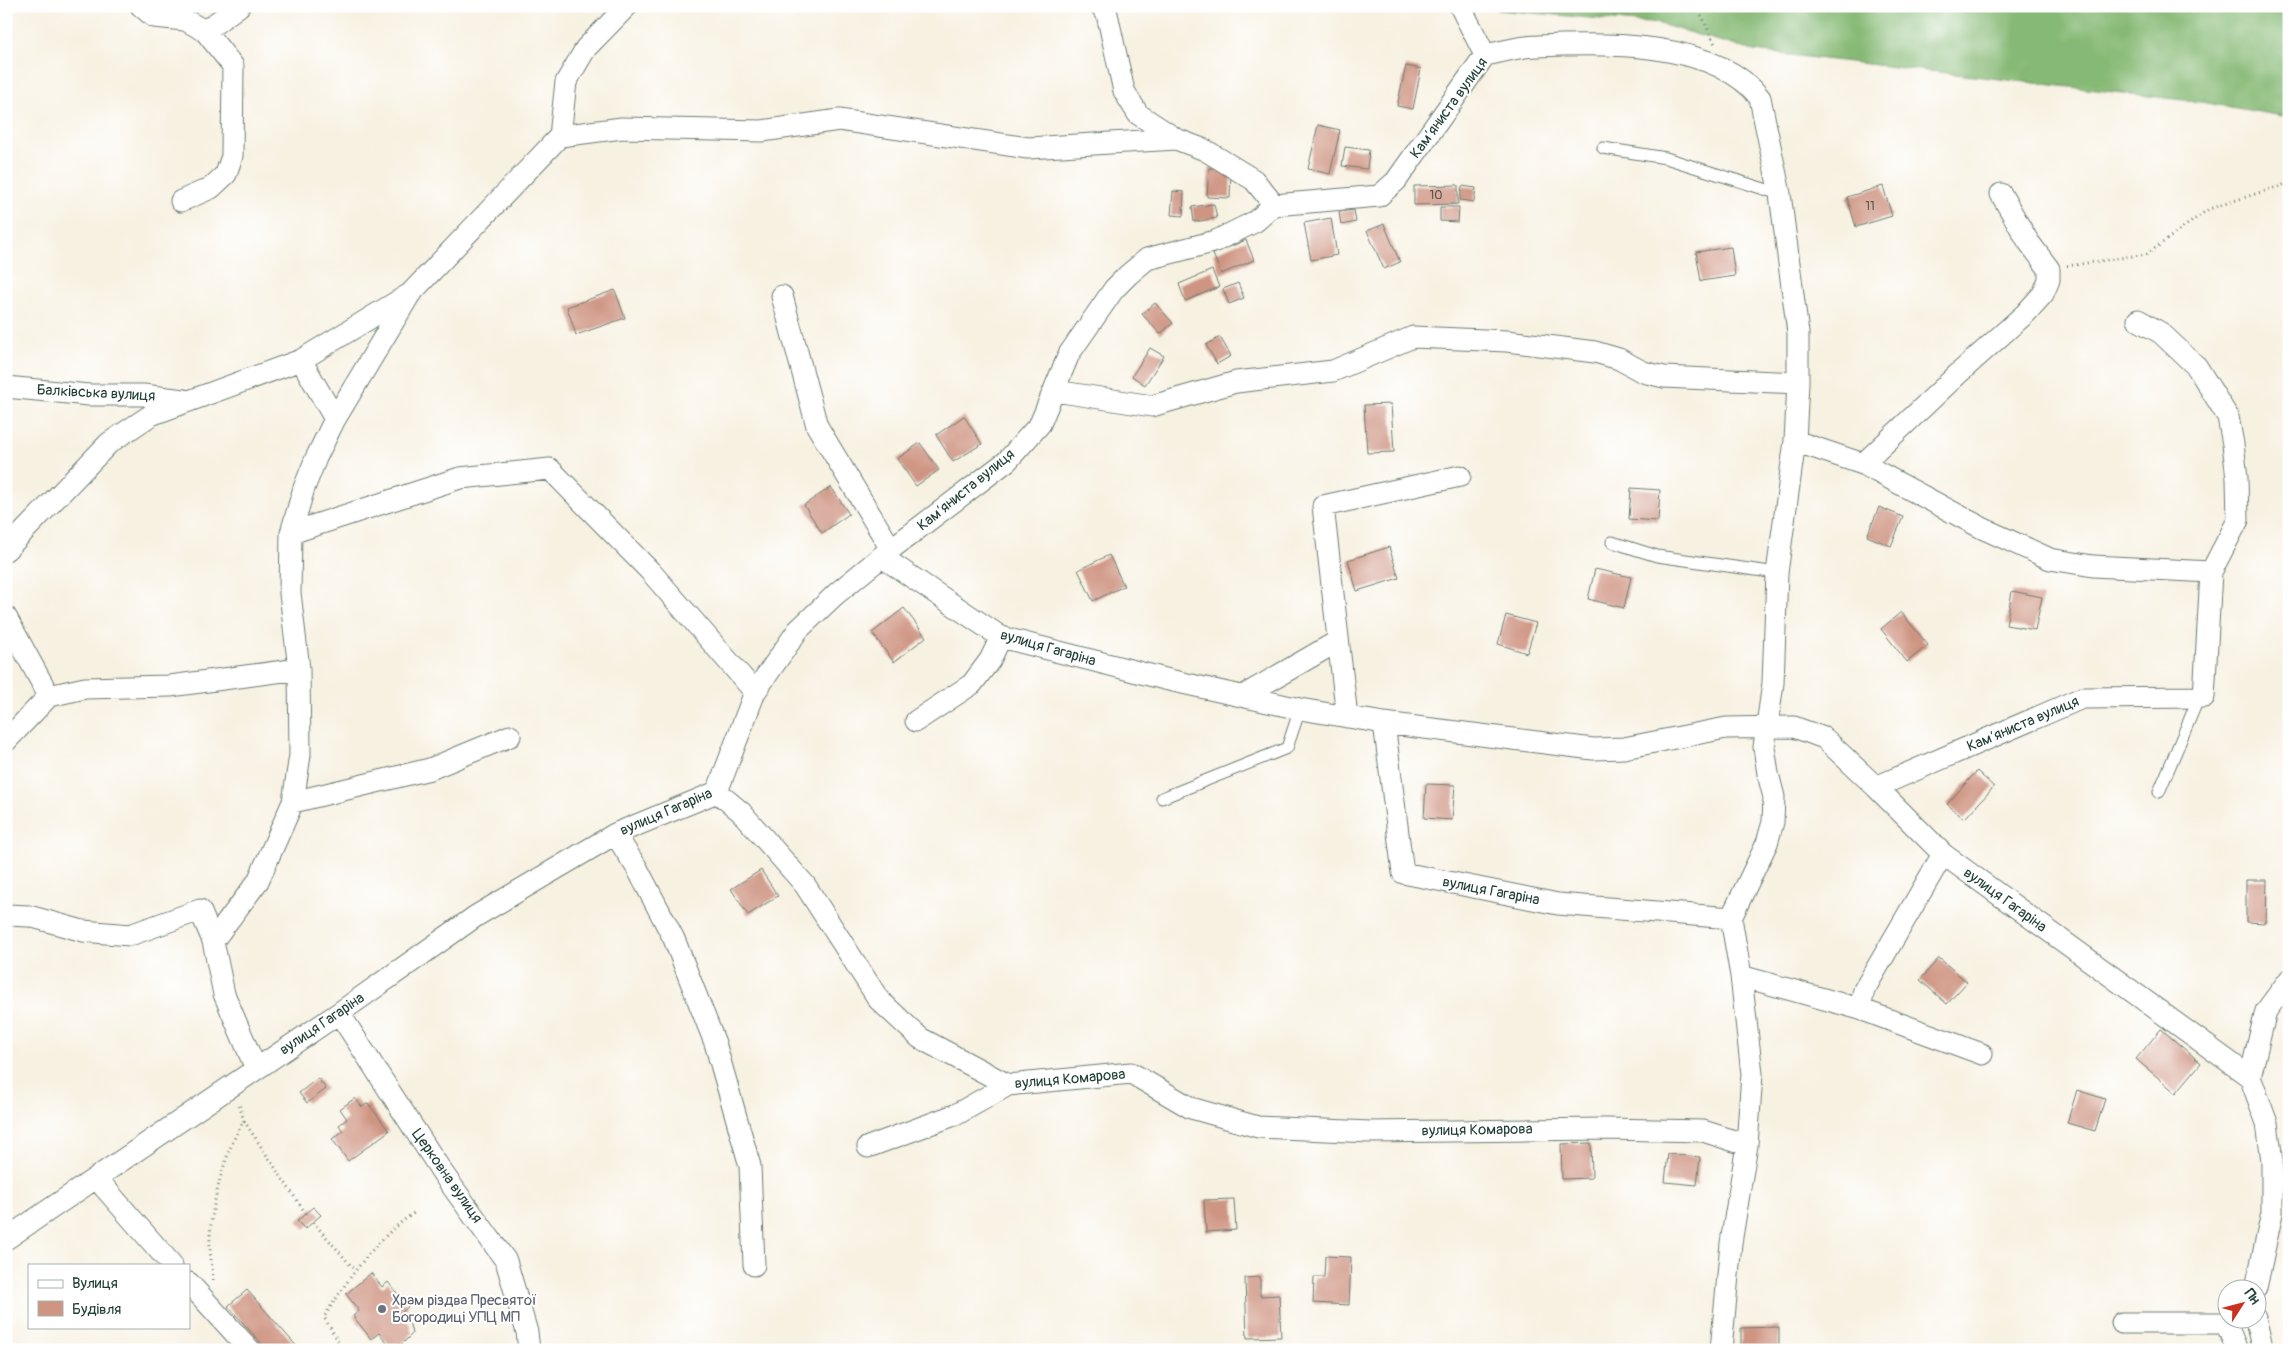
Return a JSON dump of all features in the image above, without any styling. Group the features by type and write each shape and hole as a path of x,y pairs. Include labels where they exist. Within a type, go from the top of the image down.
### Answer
{"street":[{"path":"141,6 154,17 185,20 206,31 233,66 232,156 226,174 211,188 181,201"},
{"path":"206,31 239,6"},
{"path":"213,941 258,881 293,802 300,756 299,669 290,593 291,533 304,488 335,419 410,294 560,136 566,82 586,48 627,6"},
{"path":"1101,6 1107,14 1124,91 1138,114 1176,139 1205,150 1254,180 1274,205"},
{"path":"1460,6 1485,54"},
{"name":"Камʼяниста вулиця","path":"887,553 1007,461 1040,424 1068,354 1114,289 1146,259 1216,241 1256,221 1274,205 1379,196 1396,181 1485,54 1536,46 1649,48 1688,55 1728,70 1751,86 1760,98 1780,194 1798,333 1795,441 1777,573"},
{"path":"560,136 622,128 762,131 839,120 1028,148 1176,139"},
{"path":"1863,464 1959,373 2026,313 2043,294 2049,280 2049,269 2028,241 2001,194"},
{"path":"6,550 108,442 151,414 300,360 410,294"},
{"path":"782,296 817,426 887,553"},
{"path":"2138,320 2161,333 2191,361 2214,391 2228,417 2237,478 2238,520 2211,572 2204,697 2199,697"},
{"path":"1055,390 1152,406 1236,382 1333,371 1413,337 1507,341 1595,352 1618,359 1643,372 1664,377 1798,383"},
{"path":"300,360 335,419"},
{"name":"Балківська вулиця","path":"6,387 88,395 143,395 186,400"},
{"path":"1795,441 1863,464 1982,528 2050,559 2093,566 2211,572"},
{"path":"291,533 460,478 550,469 650,571 755,692"},
{"path":"1347,718 1323,506 1460,476"},
{"name":"вулиця Гагаріна","path":"6,1239 339,1014 476,916 615,834 717,792 755,692 798,630 836,594 887,553 1001,637 1169,680 1300,709 1347,718 1592,749 1624,748 1726,728 1766,726 1794,727 1824,738 1943,854 2250,1077"},
{"path":"1721,1350 1731,1243 1748,1145 1752,1074 1741,976 1731,918 1767,842 1773,822 1774,797 1764,747 1773,682 1777,573"},
{"path":"6,617 49,696"},
{"path":"916,721 972,684 990,660 1001,637"},
{"path":"1243,696 1338,641"},
{"path":"6,742 49,696 85,688 170,686 299,669"},
{"name":"Камʼяниста вулиця","path":"1876,787 2082,698 2199,697"},
{"name":"вулиця Гагаріна","path":"1384,723 1403,873 1558,904 1731,918"},
{"path":"293,802 430,769 510,736"},
{"name":"вулиця Комарова","path":"717,792 741,812 805,885 879,1000 920,1038 1008,1086 1131,1072 1191,1108 1258,1127 1370,1132 1606,1129 1704,1131 1748,1145"},
{"path":"615,834 637,868 674,939 715,1043 750,1166 754,1265"},
{"path":"1860,1010 1864,990 1943,854"},
{"path":"6,915 30,916 83,931 130,935 200,910 213,941 224,994 256,1069"},
{"path":"1741,976 1860,1010 1982,1054"},
{"path":"2258,1278 2272,1212 2272,1161 2267,1123 2250,1077 2266,1011 2288,987"},
{"name":"Церковна вулиця","path":"339,1014 444,1175 506,1261 527,1332 529,1350"},
{"path":"868,1147 957,1114 1008,1086"},
{"path":"97,1179 171,1264"},
{"path":"190,1285 250,1350"},
{"path":"2122,1323 2218,1323"},
{"path":"2228,1328 2237,1350"},
{"path":"2257,1328 2263,1350"}],"lane":[{"path":"1604,148 1666,158 1780,194"},
{"path":"1612,542 1657,556 1777,573"},
{"path":"2159,792 2199,697"},
{"path":"1162,798 1287,748 1300,709"}],"path":[{"path":"1697,6 1728,70"},
{"path":"2049,269 2148,254 2209,209 2289,183"},
{"path":"234,1084 244,1121 306,1214"},
{"path":"214,1312 210,1246 211,1217 235,1137 244,1121"},
{"path":"343,1350 324,1317 354,1270 389,1232 414,1213"},
{"path":"313,1222 354,1270"}],"green space":[{"path":"1495,6 2289,6 2289,117 2201,102 1754,51 1660,24 1498,10"}],"building":[{"path":"1406,66 1421,69 1413,109 1397,106"},
{"path":"1318,125 1340,130 1330,174 1308,169"},
{"path":"1345,147 1369,150 1367,169 1342,166"},
{"path":"1209,168 1231,169 1230,198 1207,197"},
{"path":"1458,185 1458,204 1414,205 1414,186"},
{"path":"1462,186 1476,188 1474,202 1460,200"},
{"path":"1883,186 1892,216 1856,227 1847,197"},
{"path":"1173,191 1184,192 1183,216 1171,215"},
{"path":"1214,204 1217,218 1194,222 1192,207"},
{"path":"1440,207 1459,207 1458,222 1440,221"},
{"path":"1354,210 1356,222 1341,225 1339,212"},
{"path":"1331,218 1337,255 1311,260 1304,223"},
{"path":"1384,224 1400,262 1384,269 1367,231"},
{"path":"1246,240 1254,260 1221,274 1213,254"},
{"path":"1731,247 1735,276 1701,281 1696,252"},
{"path":"1212,270 1219,287 1185,301 1179,284"},
{"path":"1238,283 1244,298 1229,304 1223,289"},
{"path":"615,290 625,318 576,335 567,307"},
{"path":"1155,303 1173,323 1160,334 1142,314"},
{"path":"1220,337 1231,356 1217,364 1206,345"},
{"path":"1150,348 1164,356 1145,385 1132,376"},
{"path":"1391,404 1394,452 1367,453 1364,405"},
{"path":"964,416 982,444 953,462 936,435"},
{"path":"920,443 939,470 916,486 897,459"},
{"path":"831,487 849,514 822,533 804,505"},
{"path":"1631,488 1660,490 1658,521 1629,519"},
{"path":"1879,507 1903,517 1891,546 1867,536"},
{"path":"1389,547 1399,578 1357,591 1348,560"},
{"path":"1109,555 1124,586 1093,601 1078,570"},
{"path":"1595,569 1631,577 1624,608 1588,599"},
{"path":"2012,591 2042,597 2035,630 2006,625"},
{"path":"904,608 926,637 894,662 872,633"},
{"path":"1901,612 1928,645 1907,662 1881,629"},
{"path":"1506,615 1536,623 1527,653 1498,644"},
{"path":"1977,771 1994,787 1964,819 1947,804"},
{"path":"1426,784 1455,785 1452,820 1424,818"},
{"path":"761,870 778,896 748,915 731,889"},
{"path":"2246,880 2267,880 2266,923 2246,922"},
{"path":"1939,958 1967,982 1947,1004 1920,980"},
{"path":"2161,1029 2201,1063 2176,1093 2136,1059"},
{"path":"318,1078 326,1089 307,1103 299,1093"},
{"path":"2077,1090 2105,1099 2095,1131 2067,1123"},
{"path":"355,1098 362,1107 368,1103 389,1131 348,1161 332,1139 343,1131 339,1125 347,1119 340,1109"},
{"path":"1591,1143 1592,1178 1562,1179 1561,1144"},
{"path":"1668,1154 1700,1157 1697,1185 1665,1182"},
{"path":"1234,1199 1236,1230 1206,1232 1204,1200"},
{"path":"313,1207 321,1215 305,1229 297,1221"},
{"path":"1325,1256 1351,1257 1349,1305 1313,1303 1314,1277 1324,1277"},
{"name":"Храм різдва Пресвятої Богородиці УПЦ МП","path":"371,1273 382,1287 388,1282 408,1307 401,1313 410,1325 412,1334 402,1344 396,1346 388,1343 379,1333 371,1339 353,1316 359,1311 346,1294"},
{"path":"1260,1277 1260,1296 1279,1295 1281,1337 1247,1338 1245,1278"},
{"path":"247,1290 300,1350 267,1350 228,1306"},
{"path":"1779,1327 1779,1350 1741,1350 1741,1328"}],"place":[{"name":"Храм різдва Пресвятої Богородиці УПЦ МП","path":"382,1309"}]}
